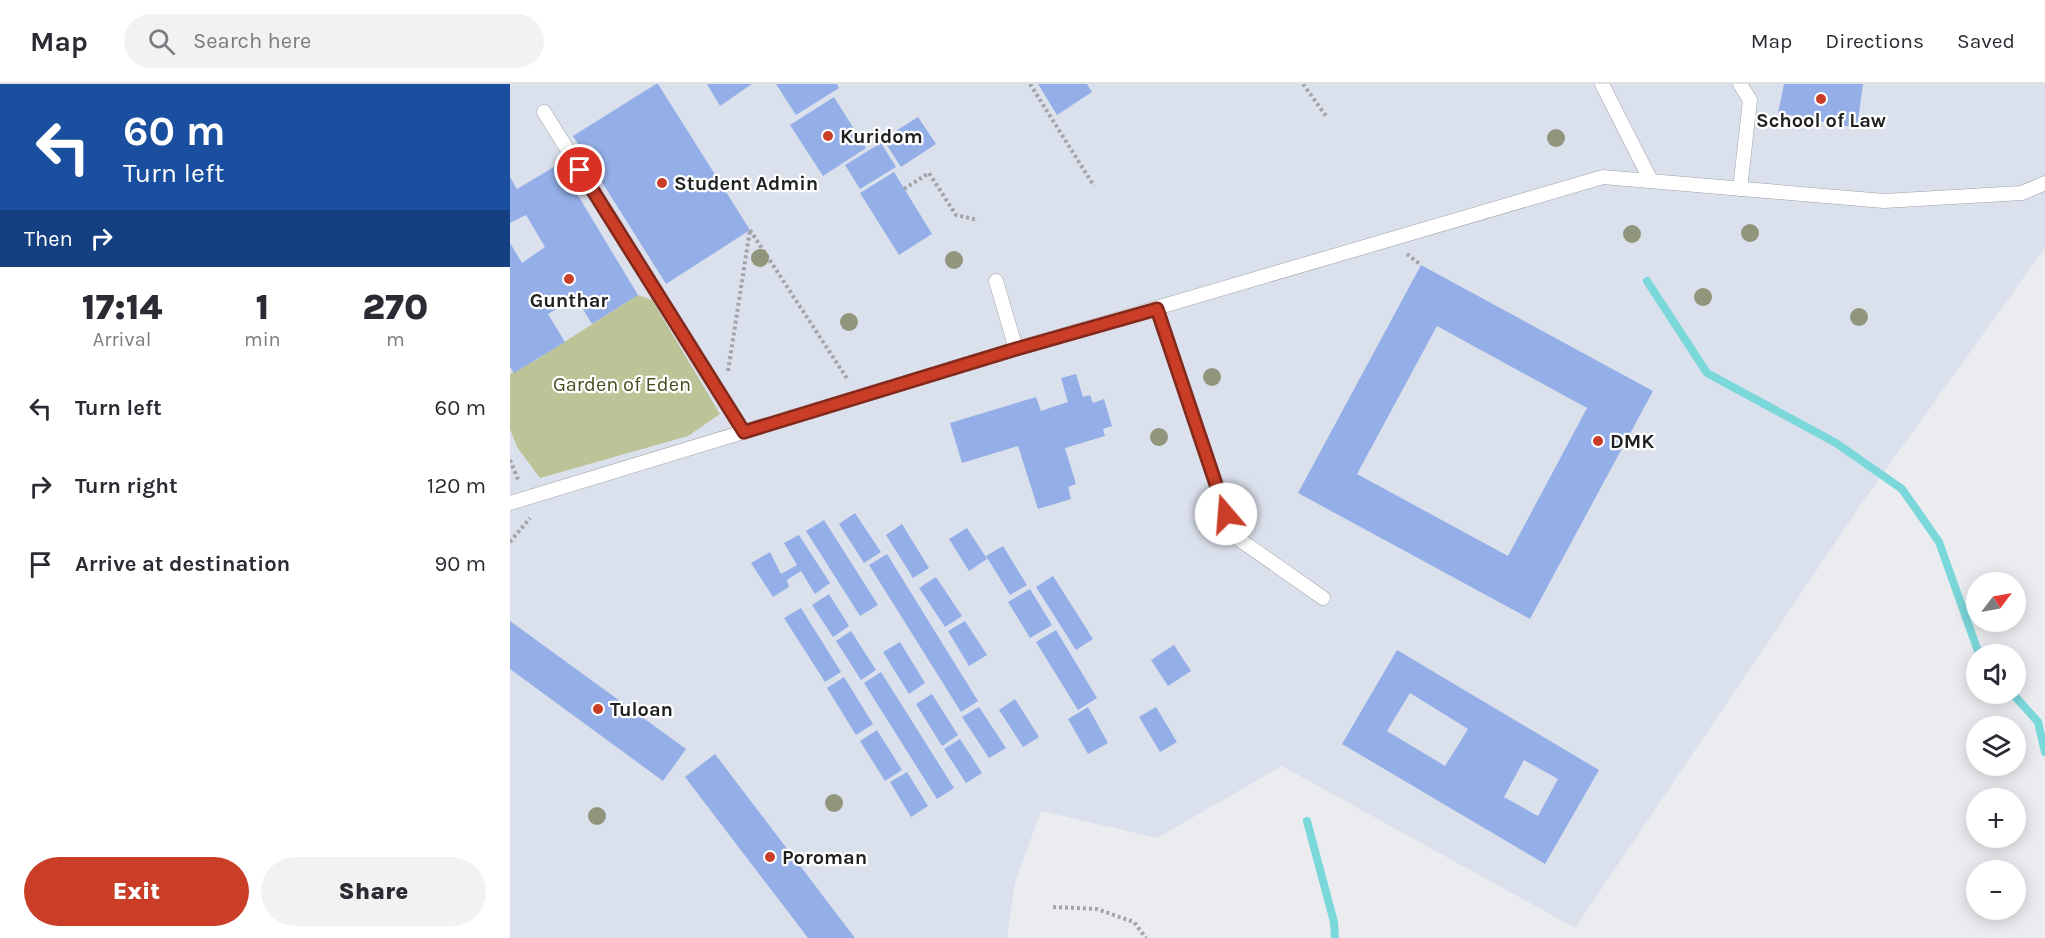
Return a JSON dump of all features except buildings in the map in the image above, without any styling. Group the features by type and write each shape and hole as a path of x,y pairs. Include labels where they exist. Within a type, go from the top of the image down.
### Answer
{"lane":[{"path":"1602,84 1651,181"},
{"path":"1740,84 1750,100 1740,189"},
{"path":"544,112 744,432"},
{"path":"510,503 1016,349 1603,177 1884,201 2022,193 2045,183"},
{"path":"996,281 1016,349"},
{"path":"1157,309 1233,535 1323,598"}],"path":[{"path":"1030,84 1094,186"},
{"path":"1303,84 1326,116"},
{"path":"904,189 929,173 956,215 978,220"},
{"path":"724,398 750,230 859,397"},
{"path":"510,460 523,492"},
{"path":"510,542 530,517"},
{"path":"1053,907 1097,909 1134,922 1146,938"}],"shaded area":[{"path":"510,84 2045,84 2045,248 1864,500 1575,928 1282,766 1157,838 1041,811 1015,883 1007,938 510,938"}],"green space":[{"name":"Garden of Eden","path":"638,295 652,300 720,414 688,436 540,478 517,447 510,429 510,374"}],"waterway":[{"path":"1647,281 1707,373 1836,443 1902,489 1939,542 1975,644"},
{"path":"2022,704 2038,722 2045,752"},
{"path":"1307,821 1334,922 1335,938"}],"place":[{"name":"School of Law","path":"1821,99"},
{"name":"Kuridom","path":"828,136"},
{"name":"Student Admin","path":"662,183"},
{"name":"Gunthar","path":"569,279"},
{"name":"DMK","path":"1598,441"},
{"name":"Tuloan","path":"598,709"},
{"name":"Poroman","path":"770,857"}],"route":[{"path":"580,170 744,432 1016,349 1157,309 1226,514"}]}
